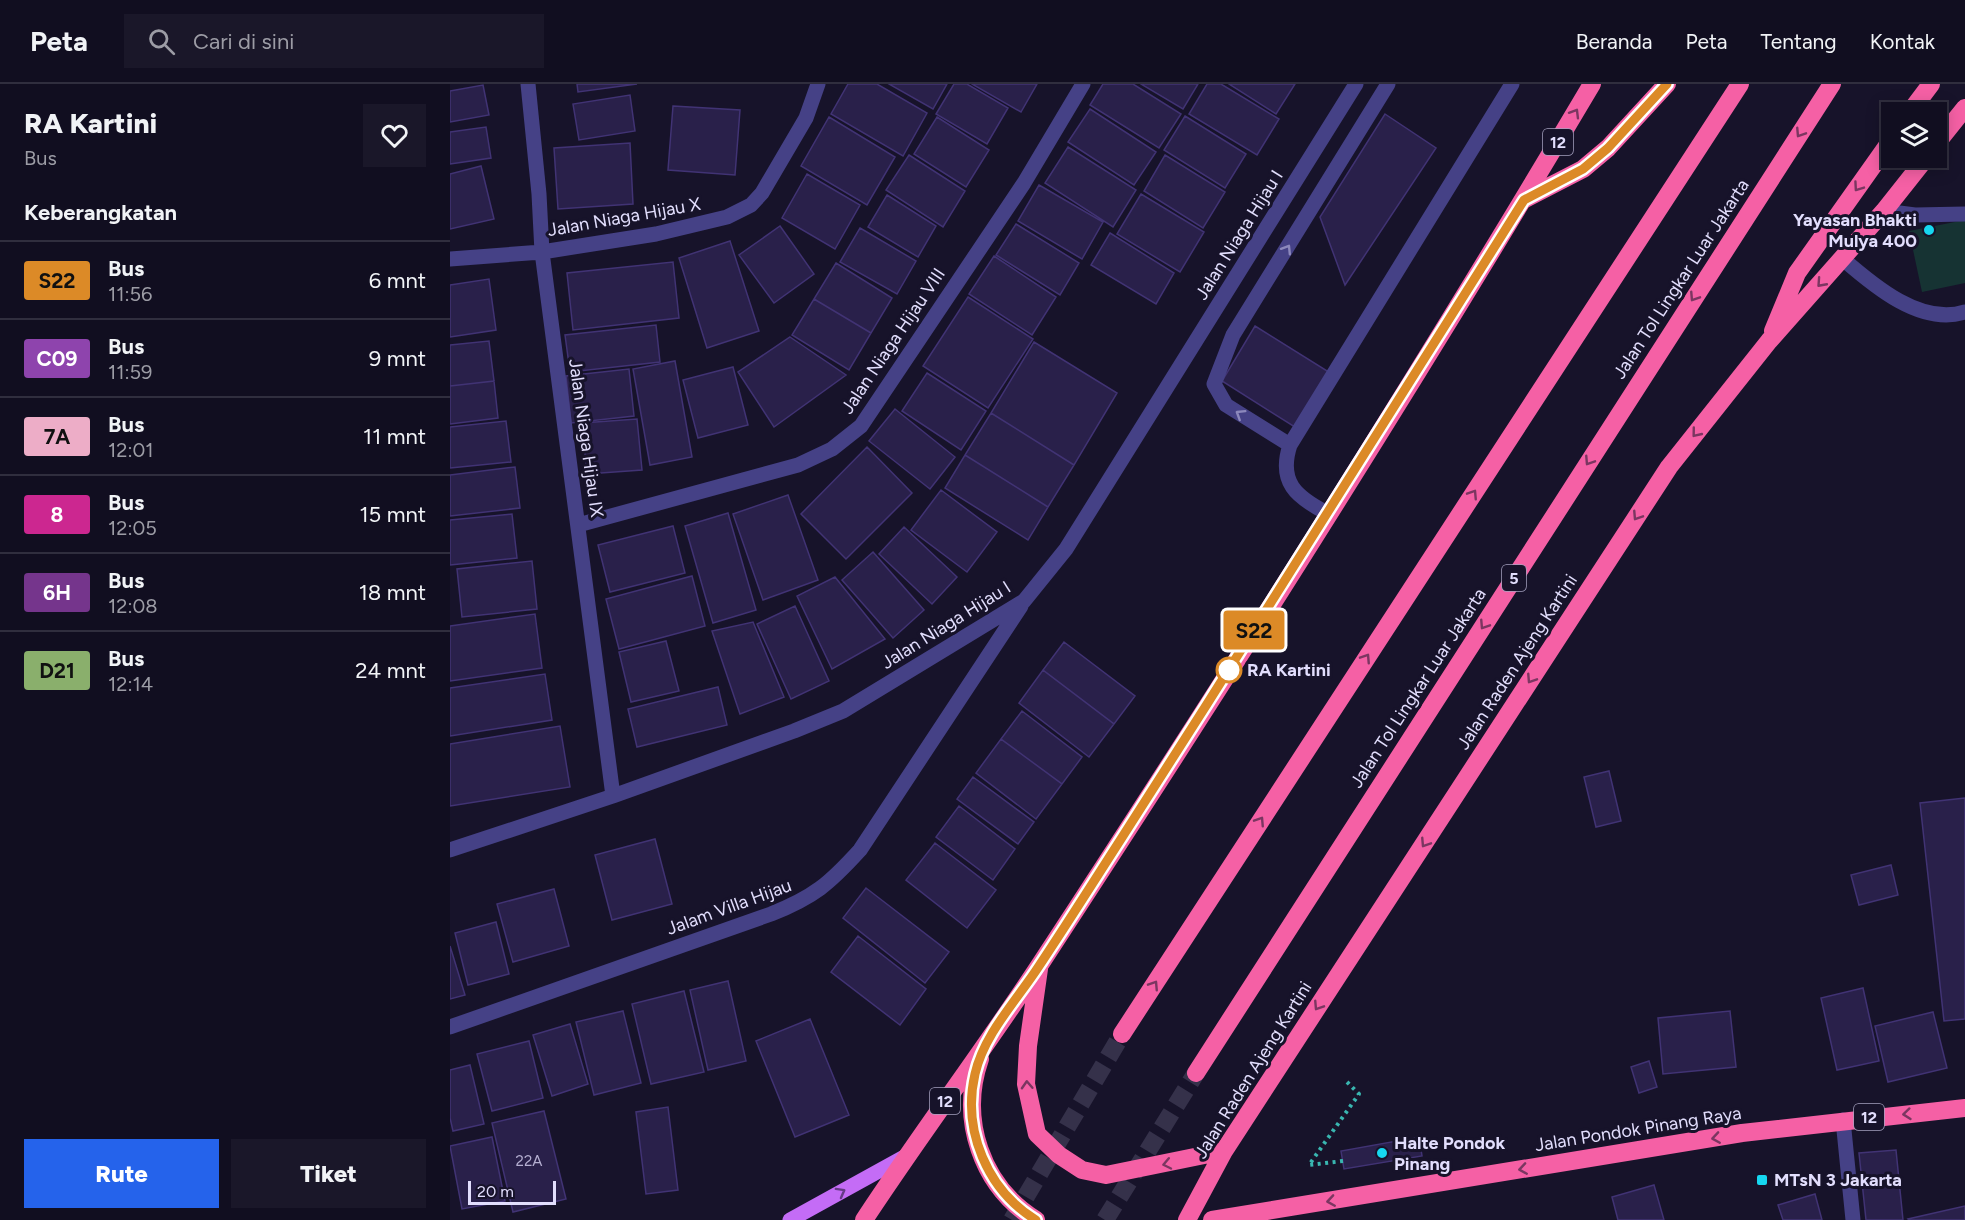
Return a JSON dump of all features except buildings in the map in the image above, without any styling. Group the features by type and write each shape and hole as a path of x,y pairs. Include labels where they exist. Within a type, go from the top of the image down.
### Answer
{"highway":[{"name":"12","path":"864,1220 1039,966 1328,513 1524,200 1592,84"},
{"path":"1524,200 1583,169 1608,148 1667,84"},
{"path":"1122,1034 1740,84"},
{"name":"Jalan Tol Lingkar Luar Jakarta","path":"1196,1073 1832,84"},
{"path":"1917,102 1930,84"},
{"path":"1947,130 1965,108"},
{"path":"1769,341 1797,273 1881,155"},
{"name":"Jalan Raden Ajeng Kartini","path":"1187,1220 1224,1151 1669,467 1769,341 1843,259 1918,168"},
{"path":"1039,966 1028,1046 1026,1084 1036,1134 1059,1155 1082,1170 1106,1175 1224,1151"},
{"name":"12","path":"985,1046 975,1074 971,1104 974,1135 984,1164 1001,1190 1022,1212 1036,1220"},
{"name":"Jalan Pondok Pinang Raya","path":"1221,1219 1742,1133 1965,1108"}],"main road":[{"path":"790,1220 906,1156"}],"street":[{"name":"Jalan Niaga Hijau IX","path":"528,84 539,194 542,252 613,796"},
{"name":"Jalan Niaga Hijau X","path":"450,259 542,252 666,232 727,217 751,205 762,193 806,118 818,84"},
{"name":"Jalan Niaga Hijau VIII","path":"578,525 798,465 832,449 861,426 1024,183 1083,84"},
{"name":"Jalan Niaga Hijau I","path":"450,850 613,796 843,711 1024,601 1066,549 1356,84"},
{"path":"1290,445 1226,405 1214,384 1233,335 1388,84"},
{"path":"1328,513 1308,503 1294,491 1287,476 1285,460 1290,445 1512,84"},
{"path":"1884,211 1915,214 1965,214"},
{"path":"1843,259 1869,281 1930,314 1965,312"},
{"name":"Jalam Villa Hijau","path":"450,1027 782,910 802,902 828,884 860,850 1024,601"},
{"path":"1843,1120 1853,1220"}],"path":[{"path":"1343,1161 1308,1165 1359,1094 1345,1080"}],"green space":[{"path":"1965,220 1965,283 1922,292 1909,231"}],"tunnel":[{"path":"1012,1220 1122,1034"},
{"path":"1105,1220 1196,1073"}],"bus line":[{"name":"S22","path":"1036,1220 1022,1212 1001,1190 984,1164 974,1135 971,1104 975,1074 985,1046 1212,696 1524,200 1583,169 1608,148 1667,84"}],"place":[{"name":"Yayasan Bhakti Mulya 400","path":"1929,230"},
{"name":"RA Kartini","path":"1229,670"},
{"name":"Halte Pondok Pinang","path":"1382,1153"},
{"name":"MTsN 3 Jakarta","path":"1762,1180"}]}
